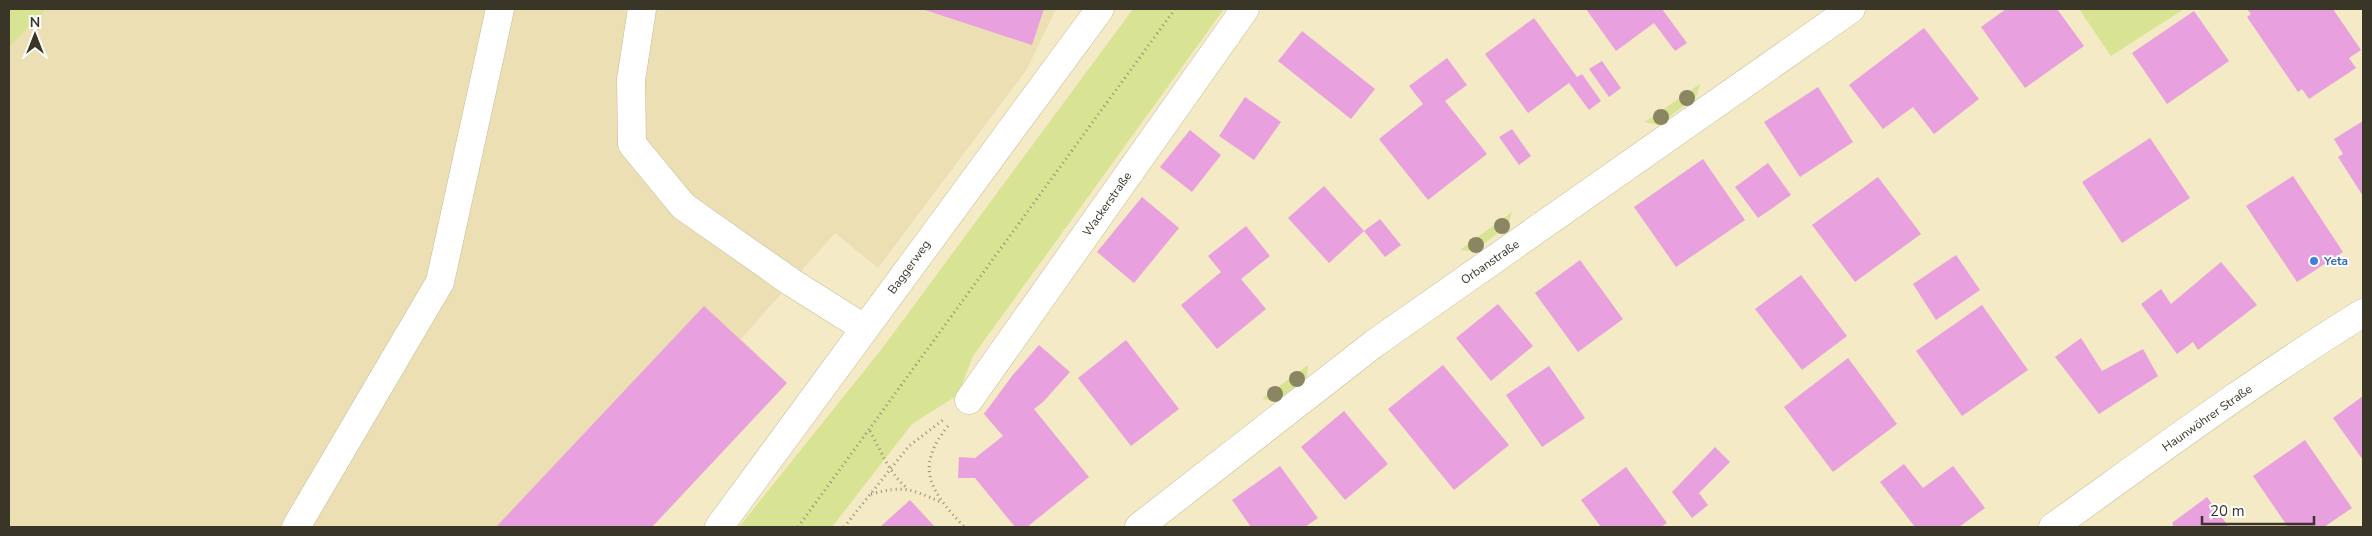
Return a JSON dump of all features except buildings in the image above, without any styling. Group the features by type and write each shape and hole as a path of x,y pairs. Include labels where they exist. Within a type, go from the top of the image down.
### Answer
{"street":[{"path":"296,527 440,282 500,9"},
{"path":"642,9 631,80 632,144 683,206 791,282 864,328"},
{"name":"Baggerweg","path":"719,527 1100,9"},
{"name":"Wackerstraße","path":"969,400 1245,9"},
{"name":"Orbanstraße","path":"1140,527 1374,343 1850,9"},
{"name":"Haunwöhrer Straße","path":"2053,527 2324,337 2363,313"}],"path":[{"path":"798,527 1176,9"},
{"path":"844,527 908,446 969,400"},
{"path":"964,527 941,502 930,481 932,454 937,439 969,400"},
{"path":"870,430 897,480 908,488 941,502"},
{"path":"870,494 908,488"}],"shaded area":[{"path":"46,9 1056,9 1027,69 878,268 835,233 741,339 787,383 652,527 9,527 9,47"}],"green space":[{"path":"9,9 46,9 9,47"},
{"path":"1133,9 1224,9 973,356 958,395 912,424 832,527 739,527 881,350"},
{"path":"2079,9 2184,9 2111,56"},
{"path":"1700,84 1696,97 1658,125 1645,122"},
{"path":"1512,212 1508,226 1474,251 1460,250"},
{"path":"1308,365 1307,378 1277,401 1262,399"}],"place":[{"name":"Yeta","path":"2314,261"}]}
